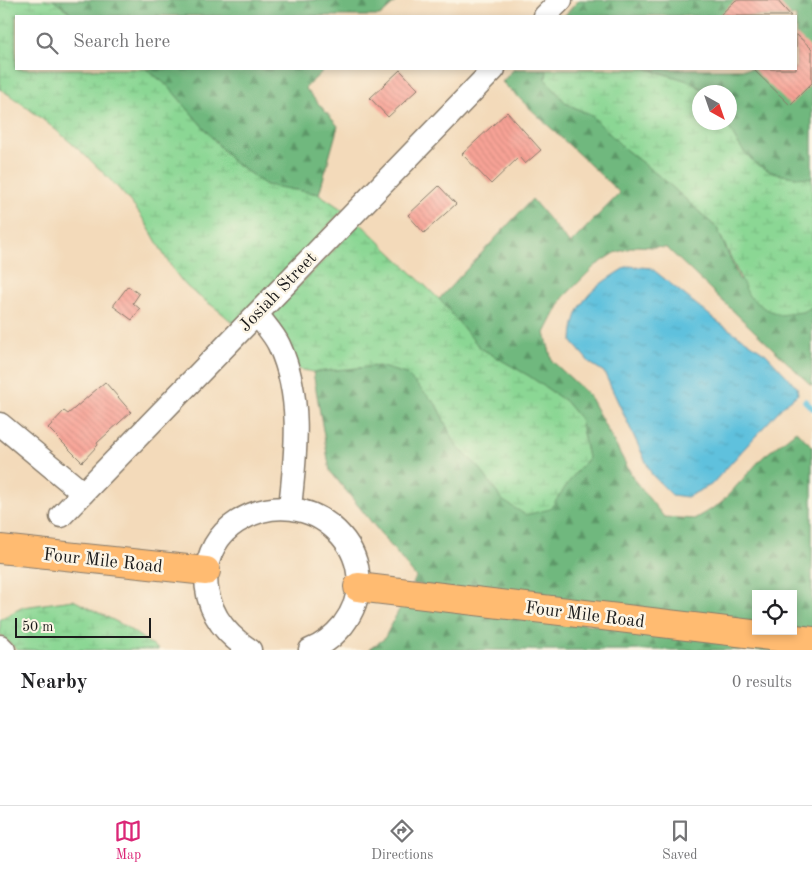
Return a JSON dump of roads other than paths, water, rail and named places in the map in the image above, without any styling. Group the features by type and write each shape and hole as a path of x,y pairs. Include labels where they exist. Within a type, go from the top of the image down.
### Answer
{"main road":[{"name":"Four Mile Road","path":"0,549 206,571"},
{"name":"Four Mile Road","path":"358,587 812,641"}],"street":[{"path":"546,15 561,0"},
{"name":"Josiah Street","path":"61,516 493,70"},
{"path":"257,314 279,344 291,378 297,423 290,508"},
{"path":"0,424 83,493"},
{"path":"250,650 223,628 215,615 209,600 206,571 216,541 233,525 260,510 290,508 308,511 323,518 340,535 354,561 358,587 349,617 336,634 310,650"},
{"path":"0,646 4,650"}],"water":[{"path":"628,266 651,268 718,322 766,354 797,387 798,394 784,405 711,485 687,497 672,495 652,475 604,372 590,363 572,342 573,327 581,305 605,280"}],"waterway":[{"path":"805,401 812,408"}]}
